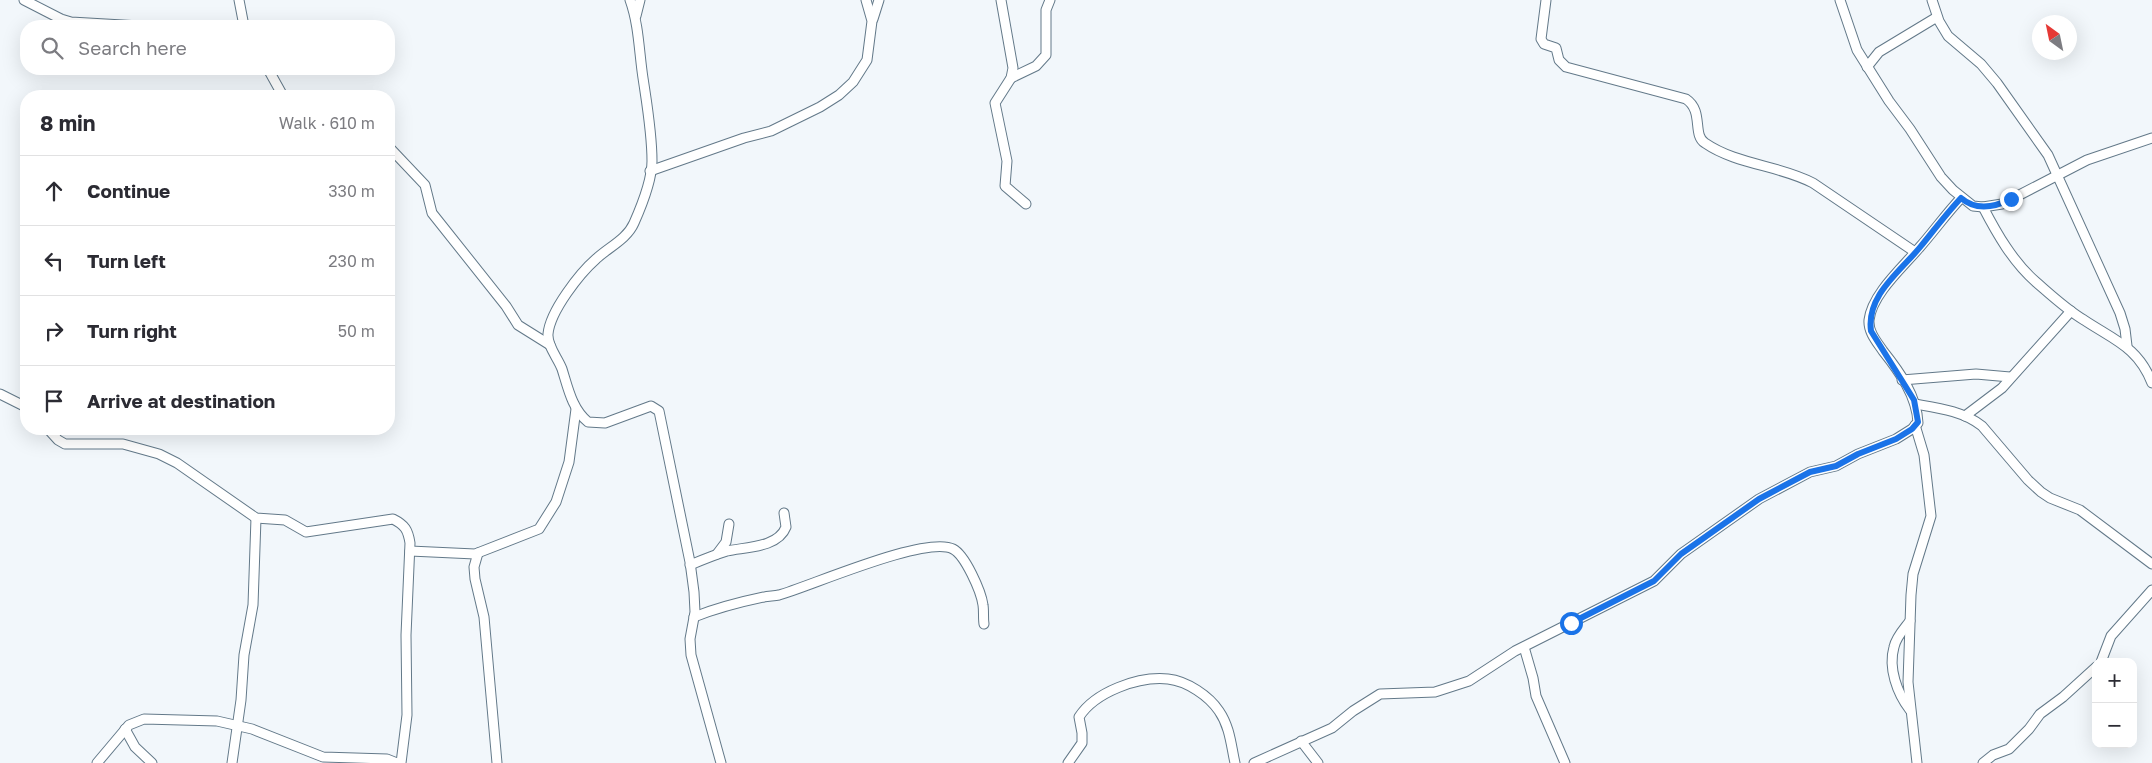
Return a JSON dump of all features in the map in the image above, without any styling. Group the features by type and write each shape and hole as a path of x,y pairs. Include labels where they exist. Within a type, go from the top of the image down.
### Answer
{"street":[{"path":"24,0 64,20"},
{"path":"239,0 243,20"},
{"path":"630,0 636,16 652,162 644,198 634,225 621,239 596,258 577,278 551,323 548,335 550,345 558,359 576,409 588,422 598,424 651,406 658,410 690,564 694,592 694,617 690,639 691,655 721,763"},
{"path":"636,16 640,0"},
{"path":"866,0 872,21"},
{"path":"650,171 744,138 771,132 839,95 853,82 867,60 872,21 880,0"},
{"path":"1002,0 1013,55 1012,78"},
{"path":"1026,204 1005,186 1007,162 995,103 1012,78 1036,66 1046,55 1046,10 1050,0"},
{"path":"1546,0 1541,40 1544,44 1556,48 1559,60 1566,67 1686,100 1694,107 1700,140 1704,143 1742,160 1803,177 1915,252"},
{"path":"1840,0 1854,42 1867,67 1941,177 1961,198 1973,206 1983,207 2002,204 2056,175 2110,152 2152,138"},
{"path":"1932,0 1937,17 1948,36 1981,64 1997,83 2048,155 2120,313 2125,329 2127,346"},
{"path":"1867,67 1879,52 1937,17"},
{"path":"271,75 280,90"},
{"path":"395,153 425,185 432,213 506,306 518,325 550,345"},
{"path":"1254,763 1301,740 1332,728 1353,711 1380,694 1423,694 1457,686 1524,647 1654,581 1681,554 1736,514 1776,489 1810,472 1836,466 1858,454 1896,439 1915,425 1918,422 1918,415 1915,404 1871,331 1869,320 1874,306 1888,281 1961,198"},
{"path":"1983,207 1998,234 2034,281 2071,311 2127,346 2143,364 2152,383"},
{"path":"1965,416 1998,391 2071,311"},
{"path":"1902,380 1976,374 2010,377"},
{"path":"0,394 20,404"},
{"path":"1915,404 1965,416 1982,426 2028,480 2041,492 2050,498 2080,510 2152,564"},
{"path":"410,551 456,555 478,553 528,535 539,529 556,502 569,462 576,409"},
{"path":"1915,425 1924,455 1931,516 1913,574 1910,621 1908,682 1917,763"},
{"path":"53,435 65,444 123,444 159,454 177,463 256,518 285,520 306,532 393,519 402,523 408,530 410,551 406,635 407,715 399,763 387,759 323,757 237,725 201,719 144,719 134,721 97,763"},
{"path":"690,564 717,554 756,546 780,535 786,527 784,513"},
{"path":"232,763 244,655 253,605 256,518"},
{"path":"717,554 726,542 729,524"},
{"path":"694,617 717,608 777,596 896,555 947,546 962,556 977,587 983,605 984,624"},
{"path":"478,553 474,567 475,579 484,617 497,763"},
{"path":"2103,658 2111,636 2152,590"},
{"path":"1910,621 1898,636 1893,648 1892,664 1896,684 1910,710"},
{"path":"1524,647 1536,696 1565,763"},
{"path":"1983,763 2009,749 2029,729 2040,714 2063,697 2092,671"},
{"path":"1068,763 1082,743 1079,717 1098,697 1114,689 1142,681 1167,679 1192,687 1208,698 1219,710 1226,724 1234,763"},
{"path":"125,729 135,747 152,763"},
{"path":"1301,740 1318,763"}],"route":[{"path":"1571,623 1654,581 1681,554 1736,514 1776,489 1810,472 1836,466 1858,454 1896,439 1912,429 1918,422 1914,400 1871,331 1869,320 1874,306 1888,281 1920,247 1942,218 1961,198 1973,206 1983,207 2002,204 2011,199"}]}
